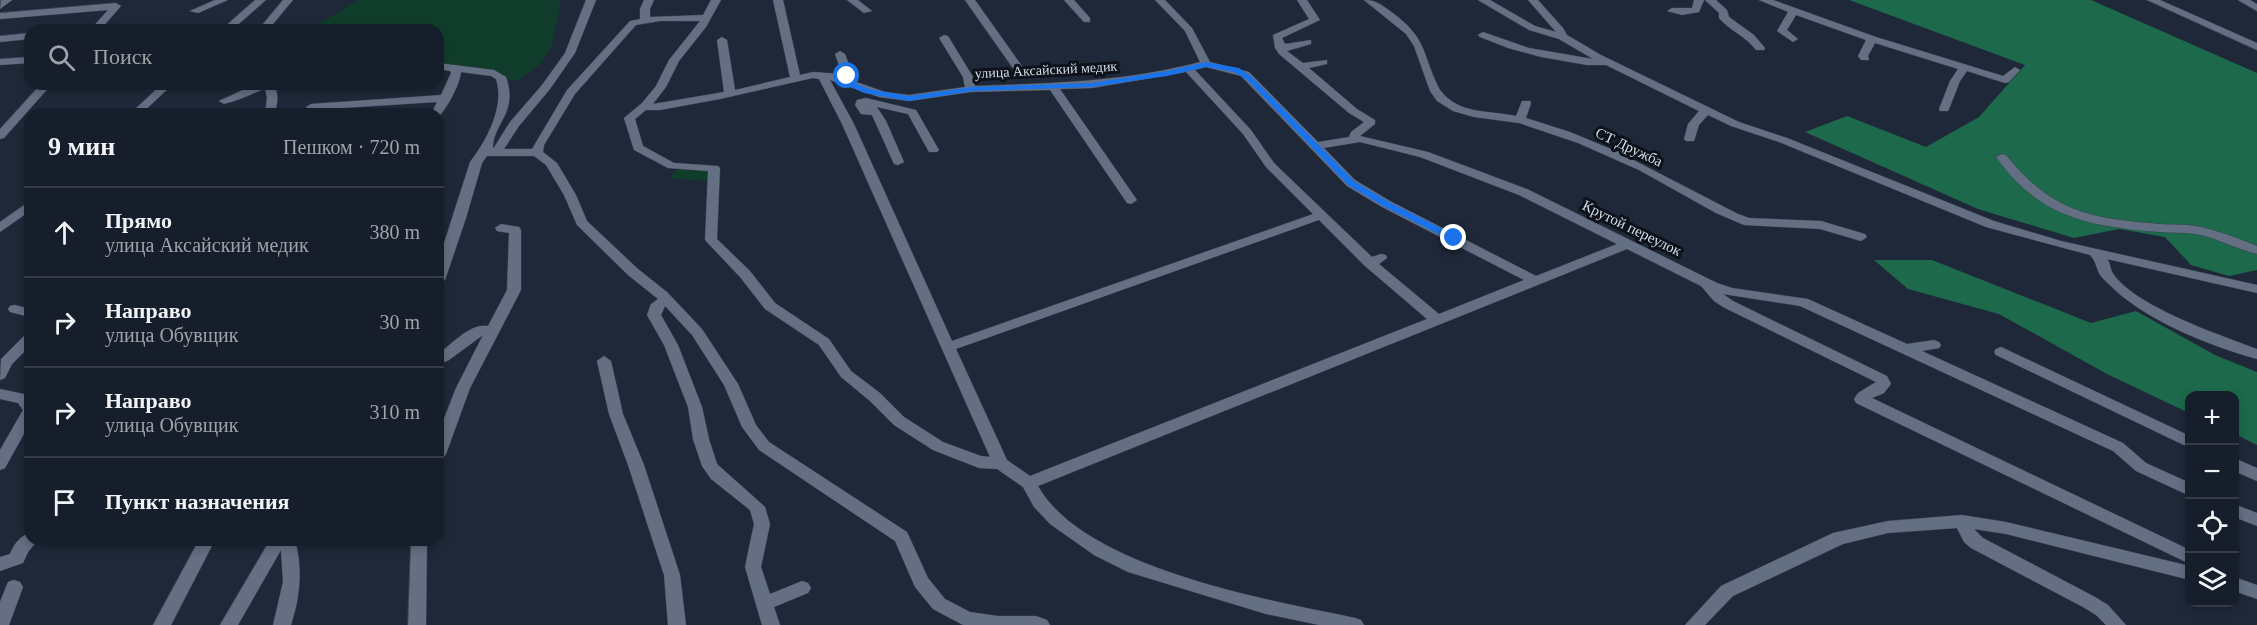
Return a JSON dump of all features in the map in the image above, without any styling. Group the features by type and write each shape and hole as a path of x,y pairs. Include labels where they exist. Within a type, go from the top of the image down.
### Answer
{"street":[{"path":"0,6 7,0"},
{"path":"195,11 223,0"},
{"path":"233,24 261,0"},
{"path":"268,24 288,0"},
{"path":"444,263 476,162 490,153 546,87 570,52 591,0"},
{"path":"645,19 645,9 649,0"},
{"path":"778,0 796,79"},
{"path":"852,0 867,11"},
{"path":"970,0 1019,69"},
{"path":"1070,0 1087,20"},
{"path":"1160,0 1189,30 1206,64 1245,74 1347,180 1364,192 1536,281"},
{"path":"1302,0 1315,20 1278,37 1280,48 1353,111 1371,122 1355,134 1353,139"},
{"name":"СТ Дружба","path":"1369,0 1409,31 1418,44 1430,82 1442,100 1450,106 1469,113 1520,120 1644,168 1692,197 1748,222 1821,225 1861,237"},
{"path":"1483,0 1532,27 1563,37 1610,64 1705,111 1990,224 2046,241 2257,289"},
{"path":"1533,0 1560,30 1563,37"},
{"path":"1672,11 1696,10 1699,0"},
{"path":"1710,0 1724,12 1724,18 1728,22 1748,33 1760,48"},
{"path":"1764,0 1872,39 2005,80 2015,70"},
{"path":"2152,0 2257,47"},
{"path":"2243,0 2257,8"},
{"path":"0,16 116,6 100,24"},
{"path":"535,150 571,92 633,23 645,19 711,9"},
{"path":"711,9 674,60 661,87 630,118 638,148 672,166 714,168 711,240 745,274 770,306 824,342 846,374 875,397 904,425 938,446 979,462 1001,464 1029,483 1040,503 1056,520 1100,550 1134,567 1266,607 1355,625"},
{"path":"1794,10 1782,31 1794,39"},
{"path":"1483,35 1498,42 1538,53 1610,64"},
{"path":"0,39 24,37"},
{"path":"944,38 968,77 972,89"},
{"path":"1865,58 1863,56 1872,39"},
{"path":"722,40 730,94"},
{"path":"1280,48 1306,42"},
{"path":"838,79 847,76 840,54"},
{"path":"0,62 24,60"},
{"path":"1300,67 1323,62"},
{"name":"улица Аксайский медик","path":"642,107 660,107 822,75 838,79 869,97 909,98 972,89 1054,87 1114,82 1206,64"},
{"path":"1231,69 1245,64"},
{"path":"444,66 494,73 501,77 505,89 505,102 490,153"},
{"path":"439,108 455,78 456,73 453,67"},
{"path":"1944,109 1954,81 1964,68"},
{"path":"1188,69 1247,132 1270,165 1321,215 1376,261 1437,321"},
{"path":"822,75 848,124 1001,464"},
{"path":"1054,87 1131,200"},
{"path":"25,108 42,90"},
{"path":"142,108 161,90"},
{"path":"224,101 254,90"},
{"path":"270,90 273,94 271,108"},
{"path":"869,97 898,162"},
{"path":"869,97 912,112 933,150"},
{"path":"311,107 445,98"},
{"path":"1520,120 1526,103"},
{"path":"0,136 24,109"},
{"path":"1690,139 1694,124 1705,111"},
{"name":"Крутой переулок","path":"1316,146 1353,139 1397,146 1523,192 1705,283 1730,292 1803,302 1874,331 1905,349 2118,447 2141,467 2185,488"},
{"path":"490,153 535,150 551,163 570,195 581,222 681,313 697,332 731,384 743,415 756,439 901,537 921,582 939,604 967,619 998,623 1036,622 1041,625"},
{"path":"2002,157 2012,172 2037,196 2063,212 2158,228 2196,230 2257,249"},
{"path":"0,228 24,210"},
{"path":"949,347 1321,215"},
{"path":"444,438 489,328 514,290 515,230 501,228"},
{"path":"1029,483 1627,244"},
{"path":"2094,252 2104,263 2105,272 2132,297 2175,322 2257,354"},
{"path":"1705,283 1723,301 1882,378 1884,384 1882,387 1864,395 1861,399 2185,556"},
{"path":"665,300 656,307 654,315 671,345 695,407 701,439 710,466 717,475 757,507 762,524 753,567 771,625"},
{"path":"1803,302 1829,305"},
{"path":"15,309 24,311"},
{"path":"444,356 489,328"},
{"path":"0,375 6,362 24,344"},
{"path":"1905,349 1934,345"},
{"path":"2001,352 2185,441"},
{"path":"604,361 616,414 636,465 672,575 677,625"},
{"path":"0,394 24,401"},
{"path":"0,464 24,421"},
{"path":"2239,466 2257,474"},
{"path":"2239,512 2257,520"},
{"path":"1962,522 1970,537 1977,543 2089,602 2102,610 2117,625"},
{"path":"1694,625 1727,591 1839,538 1888,527 1962,522 2006,528 2185,572"},
{"path":"0,564 17,558 24,545"},
{"path":"162,625 204,546"},
{"path":"229,625 275,546"},
{"path":"282,625 292,569 288,546"},
{"path":"417,625 419,546"},
{"path":"2239,585 2257,592"},
{"path":"0,625 14,587"},
{"path":"765,603 802,588"}],"green space":[{"path":"358,0 557,0 561,3 552,44 543,62 517,81 444,66 444,24 319,24"},
{"path":"1849,0 2091,0 2257,73 2257,270 2229,276 2191,265 2165,237 2119,229 2074,238 1978,209 1805,132 1847,116 1926,147 1979,117 2025,65"},
{"path":"680,167 713,169 712,182 669,178"},
{"path":"1874,260 1932,260 2091,323 2136,311 2215,355 2257,372 2257,445 2239,436 2239,391 2185,391 2185,411 2107,374 1999,314 1908,289"}],"route":[{"path":"847,76 838,79 883,96 909,98 972,89 1092,85 1167,74 1206,64 1236,70 1245,74 1344,174 1347,180 1386,204 1454,238"}]}
